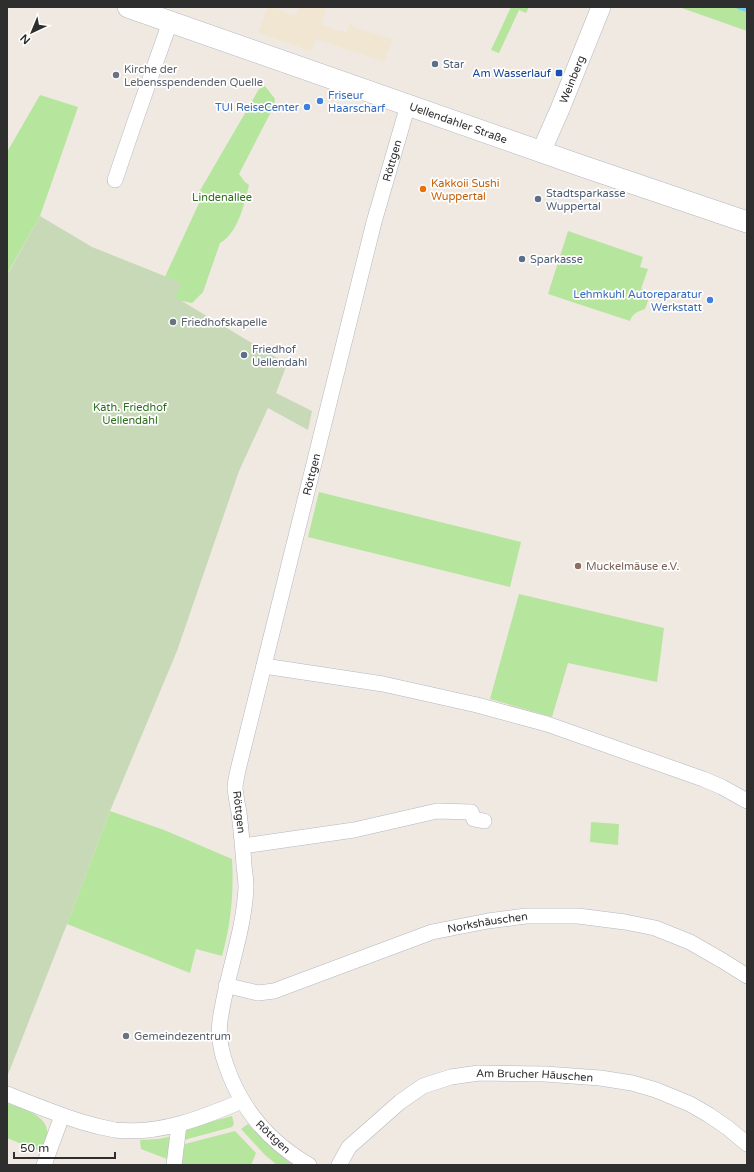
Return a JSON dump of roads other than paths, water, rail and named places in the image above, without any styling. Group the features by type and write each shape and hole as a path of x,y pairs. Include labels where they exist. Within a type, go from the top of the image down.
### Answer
{"main road":[{"name":"Uellendahler Straße","path":"128,7 408,104 541,152 747,222"}],"street":[{"name":"Weinberg","path":"541,152 602,7"},
{"path":"115,180 170,22"},
{"name":"Röttgen","path":"309,1165 298,1159 281,1146 253,1118 242,1101 230,1077 224,1060 220,1041 219,1022 226,986 243,922 246,886 243,846 235,788 238,770 374,222 408,104"},
{"path":"264,666 383,684 477,705 547,724 703,779 722,787 747,801"},
{"name":"Röttgen","path":"243,846 354,830 437,811 471,812 474,819 484,821"},
{"name":"Norkshäuschen","path":"226,986 258,993 274,992 432,932 488,921 526,916 578,916 625,922 655,928 690,942 747,976"},
{"name":"Am Brucher Häuschen","path":"340,1165 349,1147 400,1102 423,1086 451,1077 479,1073 545,1074 600,1078 632,1083 690,1104 728,1128 747,1144"},
{"path":"7,1094 62,1116 114,1130 137,1130 178,1125 242,1101"},
{"path":"44,1165 62,1116"},
{"path":"174,1165 178,1125"}],"waterway":[{"path":"738,7 747,10"}],"place":[{"name":"Star","path":"435,64"},
{"name":"Am Wasserlauf","path":"559,73"},
{"name":"Kirche der Lebensspendenden Quelle","path":"116,75"},
{"name":"Friseur Haarscharf","path":"320,101"},
{"name":"TUI ReiseCenter","path":"307,107"},
{"name":"Kakkoii Sushi Wuppertal","path":"423,189"},
{"name":"Stadtsparkasse Wuppertal","path":"538,199"},
{"name":"Sparkasse","path":"522,259"},
{"name":"Lehmkuhl Autoreparatur Werkstatt","path":"710,300"},
{"name":"Friedhofskapelle","path":"173,322"},
{"name":"Friedhof Uellendahl","path":"244,355"},
{"name":"Muckelmäuse e.V.","path":"578,566"},
{"name":"Gemeindezentrum","path":"126,1036"}],"park label":[{"name":"Lindenallee","path":"222,197"},
{"name":"Kath. Friedhof Uellendahl","path":"130,413"}]}
